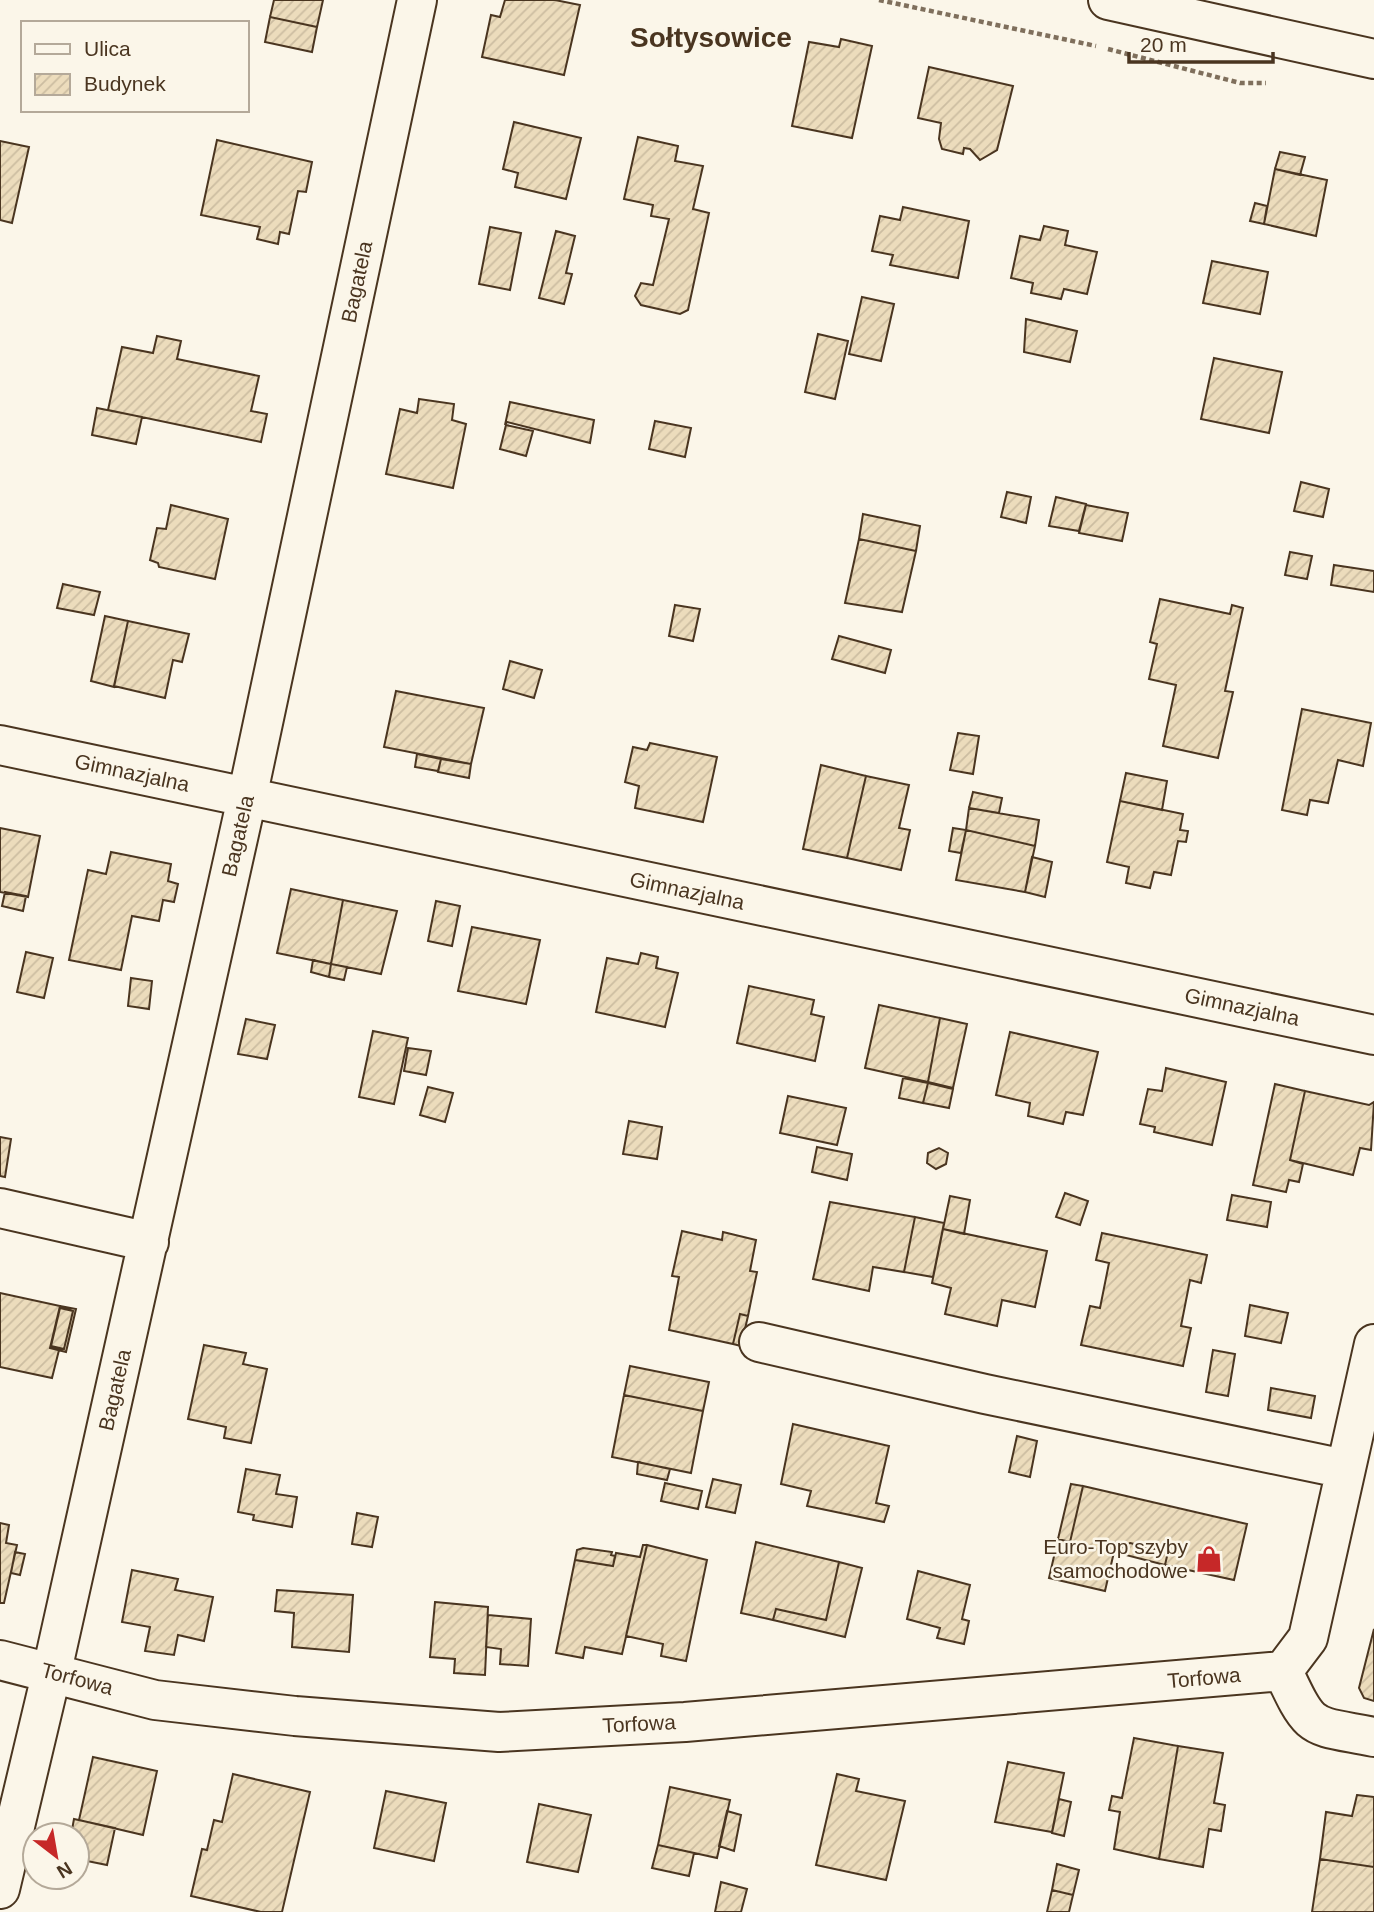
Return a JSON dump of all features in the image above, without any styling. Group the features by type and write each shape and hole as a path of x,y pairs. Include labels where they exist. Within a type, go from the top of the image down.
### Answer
{"street":[{"name":"Bagatela","path":"0,1889 149,1242 247,798 417,0"},
{"path":"1108,0 1374,59"},
{"name":"Gimnazjalna","path":"0,744 1374,1035"},
{"path":"0,1208 149,1242"},
{"path":"758,1342 999,1397 1345,1469"},
{"path":"1374,1344 1308,1638 1283,1671 1304,1715 1317,1726 1374,1737"},
{"name":"Torfowa","path":"0,1660 52,1671 155,1700 295,1716 499,1732 685,1722 1283,1671"}],"building":[{"path":"274,0 323,0 317,27 270,17"},
{"path":"505,0 555,0 580,5 564,75 482,57 491,15 500,17"},
{"path":"270,17 317,27 312,52 265,42"},
{"path":"841,39 872,46 852,138 792,126 809,42 839,47"},
{"path":"929,67 1013,86 997,150 980,160 970,149 964,148 963,154 942,149 939,139 941,123 918,118"},
{"path":"514,122 581,138 566,199 515,187 518,173 503,169"},
{"path":"638,137 678,146 675,161 703,166 693,209 709,213 688,310 680,314 641,305 635,296 641,283 653,285 669,219 651,216 653,205 624,199"},
{"path":"217,140 312,162 306,192 298,191 289,234 280,232 278,244 257,239 260,227 201,215"},
{"path":"0,141 29,147 12,223 0,220"},
{"path":"1280,152 1305,157 1300,175 1275,169"},
{"path":"1275,169 1327,180 1316,236 1264,224"},
{"path":"1255,203 1267,206 1264,224 1250,221"},
{"path":"903,207 969,221 958,278 890,265 893,255 872,251 880,216 900,220"},
{"path":"1044,226 1068,231 1065,245 1097,252 1087,294 1064,289 1061,299 1031,293 1033,283 1011,278 1020,236 1040,240"},
{"path":"490,227 521,233 510,290 479,284"},
{"path":"556,231 575,236 566,273 572,274 564,304 539,298"},
{"path":"1212,261 1268,272 1260,314 1203,303"},
{"path":"862,297 894,304 881,361 849,354"},
{"path":"1026,319 1077,331 1070,362 1024,352"},
{"path":"818,334 848,341 835,399 805,392"},
{"path":"157,336 181,341 177,359 259,376 251,411 267,414 261,442 108,410 122,347 153,353"},
{"path":"1214,358 1282,372 1269,433 1201,419"},
{"path":"419,399 454,404 452,420 466,424 453,488 386,474 400,409 417,413"},
{"path":"510,402 594,420 590,443 507,422 505,425"},
{"path":"97,408 142,417 136,444 92,435"},
{"path":"655,421 691,428 685,457 649,449"},
{"path":"506,425 533,431 526,456 500,449"},
{"path":"1301,482 1329,489 1323,517 1294,511"},
{"path":"1007,492 1031,497 1026,523 1001,517"},
{"path":"1056,497 1086,504 1079,531 1049,526"},
{"path":"171,505 228,519 215,579 159,567 158,563 150,560 157,528 166,529"},
{"path":"1086,505 1128,513 1122,541 1079,533"},
{"path":"863,514 920,526 916,551 859,539"},
{"path":"859,539 916,551 902,612 845,603"},
{"path":"1290,552 1312,556 1307,579 1285,575"},
{"path":"1334,565 1374,571 1374,592 1331,585"},
{"path":"63,584 100,592 94,615 57,608"},
{"path":"1160,599 1230,614 1232,605 1243,608 1225,691 1233,692 1218,758 1163,746 1176,685 1149,679 1157,644 1150,642"},
{"path":"675,605 700,609 693,641 669,636"},
{"path":"105,616 128,621 114,687 91,681"},
{"path":"128,621 189,634 182,662 173,660 165,698 114,686"},
{"path":"839,636 891,650 885,673 832,659"},
{"path":"510,661 542,670 534,698 503,689"},
{"path":"396,691 484,708 471,764 384,747"},
{"path":"1302,709 1371,723 1363,766 1338,760 1328,803 1310,800 1307,815 1282,810"},
{"path":"958,733 979,736 973,774 950,770"},
{"path":"650,743 717,757 703,822 635,808 639,786 625,782 633,747 647,750"},
{"path":"417,754 441,759 438,771 415,767"},
{"path":"441,759 471,764 469,778 438,772"},
{"path":"821,765 866,776 847,858 803,849"},
{"path":"1126,773 1167,781 1162,810 1120,801"},
{"path":"866,776 909,785 899,828 910,830 901,870 847,858"},
{"path":"973,792 1002,798 999,813 969,808"},
{"path":"1120,801 1183,814 1180,830 1188,831 1186,842 1178,841 1171,875 1154,872 1150,888 1126,883 1129,867 1107,862"},
{"path":"969,808 1039,820 1035,846 966,830"},
{"path":"0,828 40,836 28,897 0,892"},
{"path":"953,828 966,830 961,853 949,851"},
{"path":"966,830 1035,846 1025,892 956,880"},
{"path":"111,852 171,864 168,881 178,884 174,902 163,900 159,921 132,916 121,970 69,960 88,870 106,874"},
{"path":"1032,857 1052,862 1045,897 1025,892"},
{"path":"291,889 343,900 331,964 277,953"},
{"path":"5,892 26,896 23,911 2,906"},
{"path":"343,900 397,911 381,974 331,964"},
{"path":"436,901 460,906 452,946 428,941"},
{"path":"472,927 540,940 526,1004 458,991"},
{"path":"26,952 53,958 44,998 17,992"},
{"path":"641,953 658,957 656,968 678,973 665,1027 596,1012 607,958 638,964"},
{"path":"313,960 331,964 329,977 311,972"},
{"path":"331,964 347,967 344,980 329,977"},
{"path":"131,978 152,981 149,1009 128,1006"},
{"path":"749,986 814,1000 811,1014 824,1017 815,1061 737,1043"},
{"path":"879,1005 940,1018 928,1082 865,1068"},
{"path":"940,1018 967,1024 953,1088 928,1082"},
{"path":"246,1019 275,1025 267,1059 238,1054"},
{"path":"373,1031 408,1038 394,1104 359,1097"},
{"path":"1010,1032 1098,1052 1083,1115 1066,1112 1063,1124 1028,1116 1030,1103 996,1095"},
{"path":"408,1048 431,1051 426,1075 404,1071"},
{"path":"1166,1068 1226,1082 1212,1145 1154,1132 1155,1127 1140,1124 1148,1089 1162,1091"},
{"path":"903,1078 928,1083 923,1103 899,1098"},
{"path":"928,1083 953,1089 949,1108 923,1103"},
{"path":"1275,1084 1305,1091 1290,1160 1303,1164 1299,1182 1289,1180 1286,1192 1253,1185"},
{"path":"428,1087 453,1093 445,1122 420,1115"},
{"path":"1305,1091 1369,1105 1374,1102 1371,1150 1360,1148 1353,1175 1290,1160"},
{"path":"788,1096 846,1108 837,1145 780,1133"},
{"path":"629,1121 662,1127 657,1159 623,1154"},
{"path":"0,1137 11,1139 5,1177 0,1176"},
{"path":"817,1147 852,1154 847,1180 812,1172"},
{"path":"939,1148 948,1153 946,1164 936,1169 927,1163 928,1153"},
{"path":"1065,1193 1088,1201 1080,1225 1056,1217"},
{"path":"1232,1195 1271,1202 1267,1227 1227,1220"},
{"path":"950,1196 970,1200 964,1234 943,1229"},
{"path":"830,1202 915,1217 904,1272 873,1267 869,1291 813,1279"},
{"path":"915,1217 944,1223 933,1277 904,1272"},
{"path":"943,1229 1047,1251 1035,1307 1002,1300 997,1326 945,1314 951,1288 932,1283"},
{"path":"682,1231 722,1240 723,1232 756,1240 750,1271 757,1272 748,1316 740,1314 733,1344 669,1330 679,1277 672,1276"},
{"path":"1102,1233 1207,1255 1201,1283 1190,1280 1181,1326 1191,1328 1183,1366 1081,1345 1090,1306 1100,1308 1109,1263 1096,1260"},
{"path":"0,1293 60,1306 50,1348 59,1350 52,1378 0,1367"},
{"path":"1250,1305 1288,1313 1281,1343 1245,1336"},
{"path":"60,1306 76,1309 66,1352 50,1348 64,1349 73,1311"},
{"path":"60,1308 73,1311 64,1349 51,1346"},
{"path":"740,1314 748,1316 741,1346 733,1344"},
{"path":"204,1345 246,1353 243,1364 267,1369 251,1443 224,1438 226,1427 188,1419"},
{"path":"1213,1350 1235,1354 1228,1396 1206,1392"},
{"path":"630,1366 709,1382 703,1411 624,1395"},
{"path":"1271,1388 1315,1396 1311,1418 1268,1410"},
{"path":"624,1395 703,1411 691,1473 612,1457"},
{"path":"793,1424 889,1446 876,1503 889,1506 884,1522 807,1506 811,1491 781,1484"},
{"path":"1017,1436 1037,1441 1030,1477 1009,1472"},
{"path":"638,1462 670,1469 667,1480 637,1474"},
{"path":"246,1469 280,1475 276,1494 297,1497 292,1527 253,1520 254,1515 238,1512"},
{"path":"713,1479 741,1485 735,1513 706,1507"},
{"path":"665,1483 702,1491 698,1509 661,1501"},
{"path":"1071,1484 1083,1486 1070,1542 1058,1539"},
{"path":"1083,1486 1247,1524 1234,1580 1165,1565 1168,1552 1130,1543 1114,1552 1105,1591 1049,1578 1058,1539 1070,1542"},
{"path":"357,1513 378,1517 372,1547 352,1544"},
{"path":"0,1523 9,1525 6,1543 17,1545 4,1603 0,1603"},
{"path":"756,1542 839,1562 826,1620 776,1609 773,1620 741,1613"},
{"path":"1130,1543 1168,1552 1165,1565 1114,1552"},
{"path":"643,1545 647,1545 622,1654 585,1647 583,1658 556,1653 575,1560 613,1566 616,1553 640,1557"},
{"path":"647,1545 707,1560 686,1661 661,1656 663,1644 626,1636"},
{"path":"583,1548 612,1552 611,1555 615,1556 613,1566 575,1560 577,1550"},
{"path":"15,1552 25,1554 20,1575 11,1573"},
{"path":"839,1562 862,1568 845,1637 773,1620 776,1609 826,1620"},
{"path":"132,1570 178,1579 175,1590 213,1597 204,1641 178,1635 174,1655 145,1651 150,1627 122,1622"},
{"path":"918,1571 970,1585 962,1619 969,1621 964,1644 937,1638 940,1628 907,1619"},
{"path":"277,1590 353,1595 349,1652 292,1647 294,1613 275,1611"},
{"path":"435,1602 488,1607 485,1675 454,1673 455,1659 430,1657"},
{"path":"488,1615 531,1619 528,1666 500,1664 501,1649 486,1647"},
{"path":"1374,1629 1374,1701 1364,1698 1359,1688"},
{"path":"1134,1738 1178,1746 1159,1859 1114,1849 1120,1812 1109,1810 1112,1796 1122,1798"},
{"path":"1178,1746 1223,1753 1214,1803 1225,1805 1221,1831 1209,1829 1203,1867 1159,1859"},
{"path":"93,1757 157,1771 143,1835 79,1820"},
{"path":"1008,1762 1064,1773 1052,1832 995,1822"},
{"path":"233,1774 310,1792 282,1912 261,1912 191,1896 202,1849 207,1850 214,1820 222,1822"},
{"path":"837,1774 859,1779 856,1791 905,1801 886,1880 816,1865"},
{"path":"670,1787 730,1800 717,1858 658,1845"},
{"path":"386,1791 446,1803 434,1861 374,1848"},
{"path":"1357,1795 1374,1797 1374,1867 1320,1859 1326,1812 1352,1816"},
{"path":"1059,1799 1071,1802 1064,1836 1052,1833"},
{"path":"539,1804 591,1815 578,1872 527,1862"},
{"path":"727,1811 741,1815 734,1851 719,1846"},
{"path":"91,1823 115,1828 107,1865 91,1862"},
{"path":"658,1845 694,1853 689,1876 652,1868"},
{"path":"1320,1859 1374,1867 1374,1912 1312,1912"},
{"path":"1057,1864 1079,1870 1073,1895 1052,1890"},
{"path":"721,1882 747,1889 741,1912 715,1912"},
{"path":"1052,1890 1073,1895 1069,1912 1047,1912"}],"place":[{"name":"Euro-Top szyby samochodowe","path":"1209,1559"}],"district":[{"name":"Sołtysowice","path":"711,37"}]}
